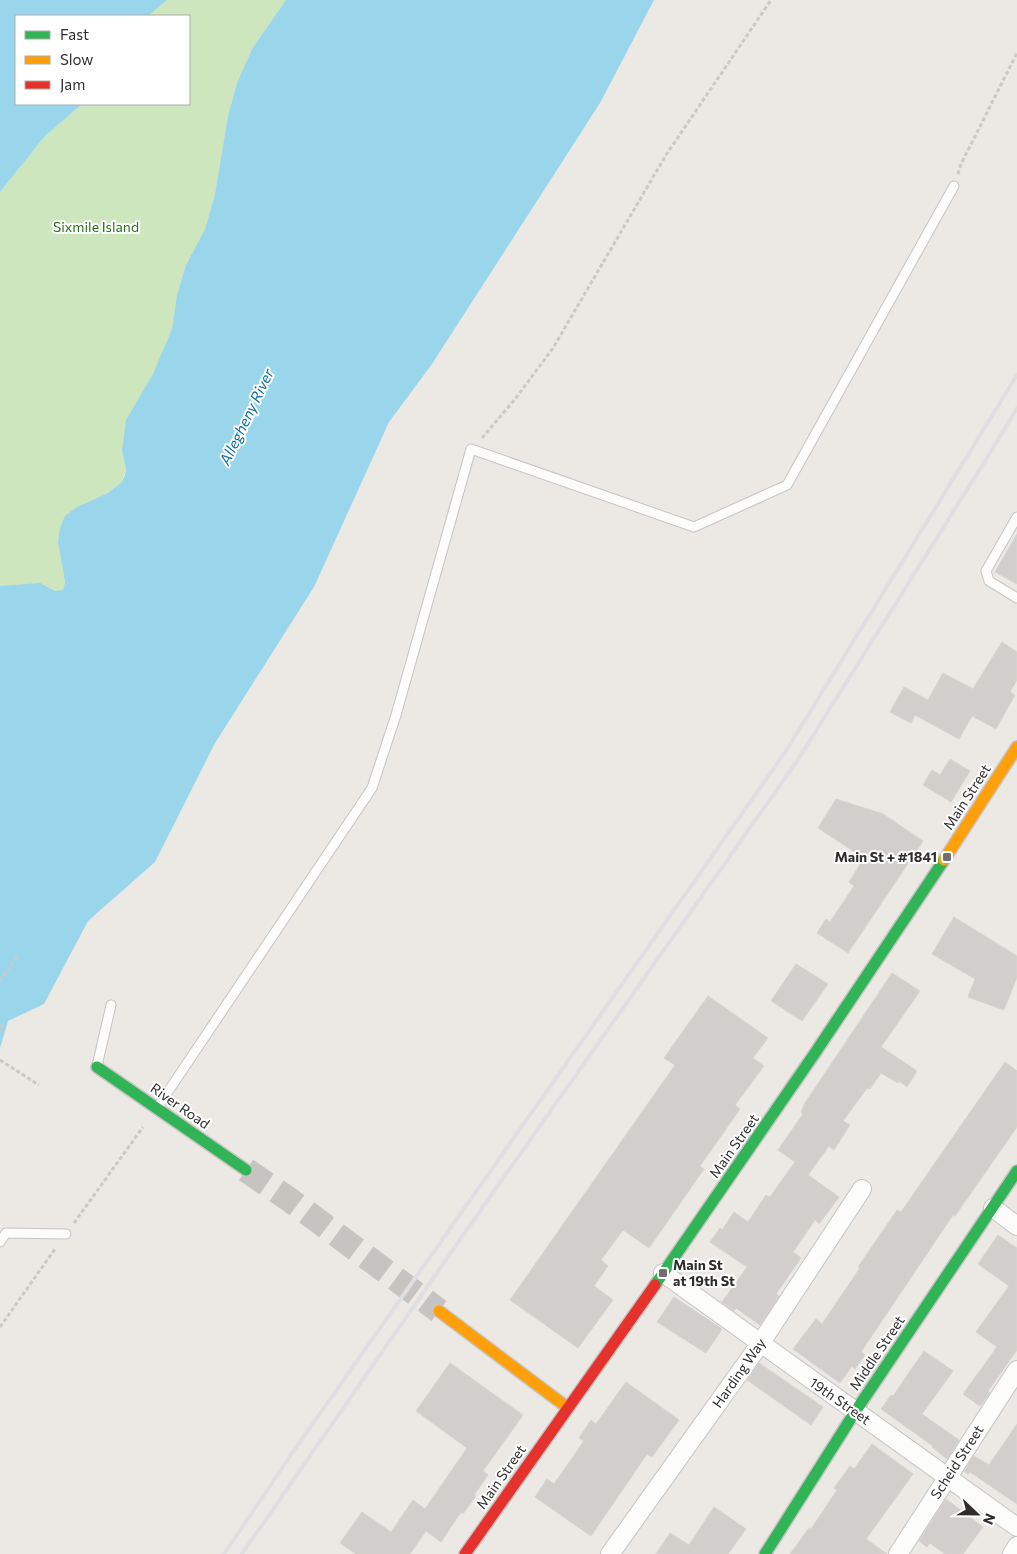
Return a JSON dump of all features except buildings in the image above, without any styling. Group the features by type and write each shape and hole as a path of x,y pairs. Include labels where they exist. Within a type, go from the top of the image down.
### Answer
{"main road":[{"name":"Main Street","path":"465,1554 664,1274 786,1098 947,857 1017,747"},
{"name":"River Road","path":"97,1067 246,1170"},
{"name":"Middle Street","path":"765,1554 855,1412 1017,1171"},
{"path":"439,1311 568,1408"}],"street":[{"name":"Harding Way","path":"610,1554 760,1344 862,1189"},
{"path":"993,1208 1017,1226"},
{"name":"19th Street","path":"664,1274 1017,1526"},
{"name":"Scheid Street","path":"898,1554 1017,1370"},
{"path":"1012,1554 1017,1546"}],"lane":[{"path":"157,1108 372,788 396,716 471,449 694,527 787,485 954,186"},
{"path":"1017,517 986,571 989,581 1017,598"},
{"path":"97,1067 111,1005"},
{"path":"0,1242 6,1233 66,1234"}],"path":[{"path":"471,449 516,398 553,348 666,155 771,0"},
{"path":"954,186 961,164 1017,53"},
{"path":"0,981 19,954"},
{"path":"0,1025 3,1027 0,1031"},
{"path":"0,1060 39,1085"},
{"path":"0,1327 157,1108"}],"green space":[{"name":"Sixmile Island","path":"167,0 286,0 252,49 237,83 228,116 215,194 205,229 186,265 177,295 172,329 122,451 126,468 122,482 108,493 77,507 58,542 65,582 63,590 55,591 49,587 35,584 0,586 0,192 45,136 81,105 190,105 190,15 149,15"}],"water":[{"path":"0,0 167,0 149,15 15,15 15,105 81,105 45,136 0,192"},
{"name":"Allegheny River","path":"286,0 654,0 600,103 432,364 389,422 314,587 215,743 155,862 88,921 44,1004 8,1021 0,1048 0,586 40,583 55,591 63,590 65,582 58,542 60,528 65,516 77,507 108,493 122,482 126,468 122,451 126,420 153,374 172,329 177,295 186,265 205,229 215,194 228,116 237,83 252,49"}],"tunnel":[{"path":"246,1170 290,1200 439,1311"}],"railway":[{"path":"224,1554 288,1459 786,751 1017,375"},
{"path":"242,1554 466,1231 797,761 1017,408"}],"traffic: fast":[{"path":"655,1285 815,1053 944,860"},
{"path":"97,1067 246,1170"},
{"path":"765,1554 855,1412 1017,1171"}],"traffic: slow":[{"path":"944,860 1017,747"},
{"path":"439,1311 568,1408"}],"traffic: jam":[{"path":"465,1554 655,1285"}],"place":[{"name":"Main St + #1841","path":"947,857"},
{"name":"Main St at 19th St","path":"663,1273"}]}
